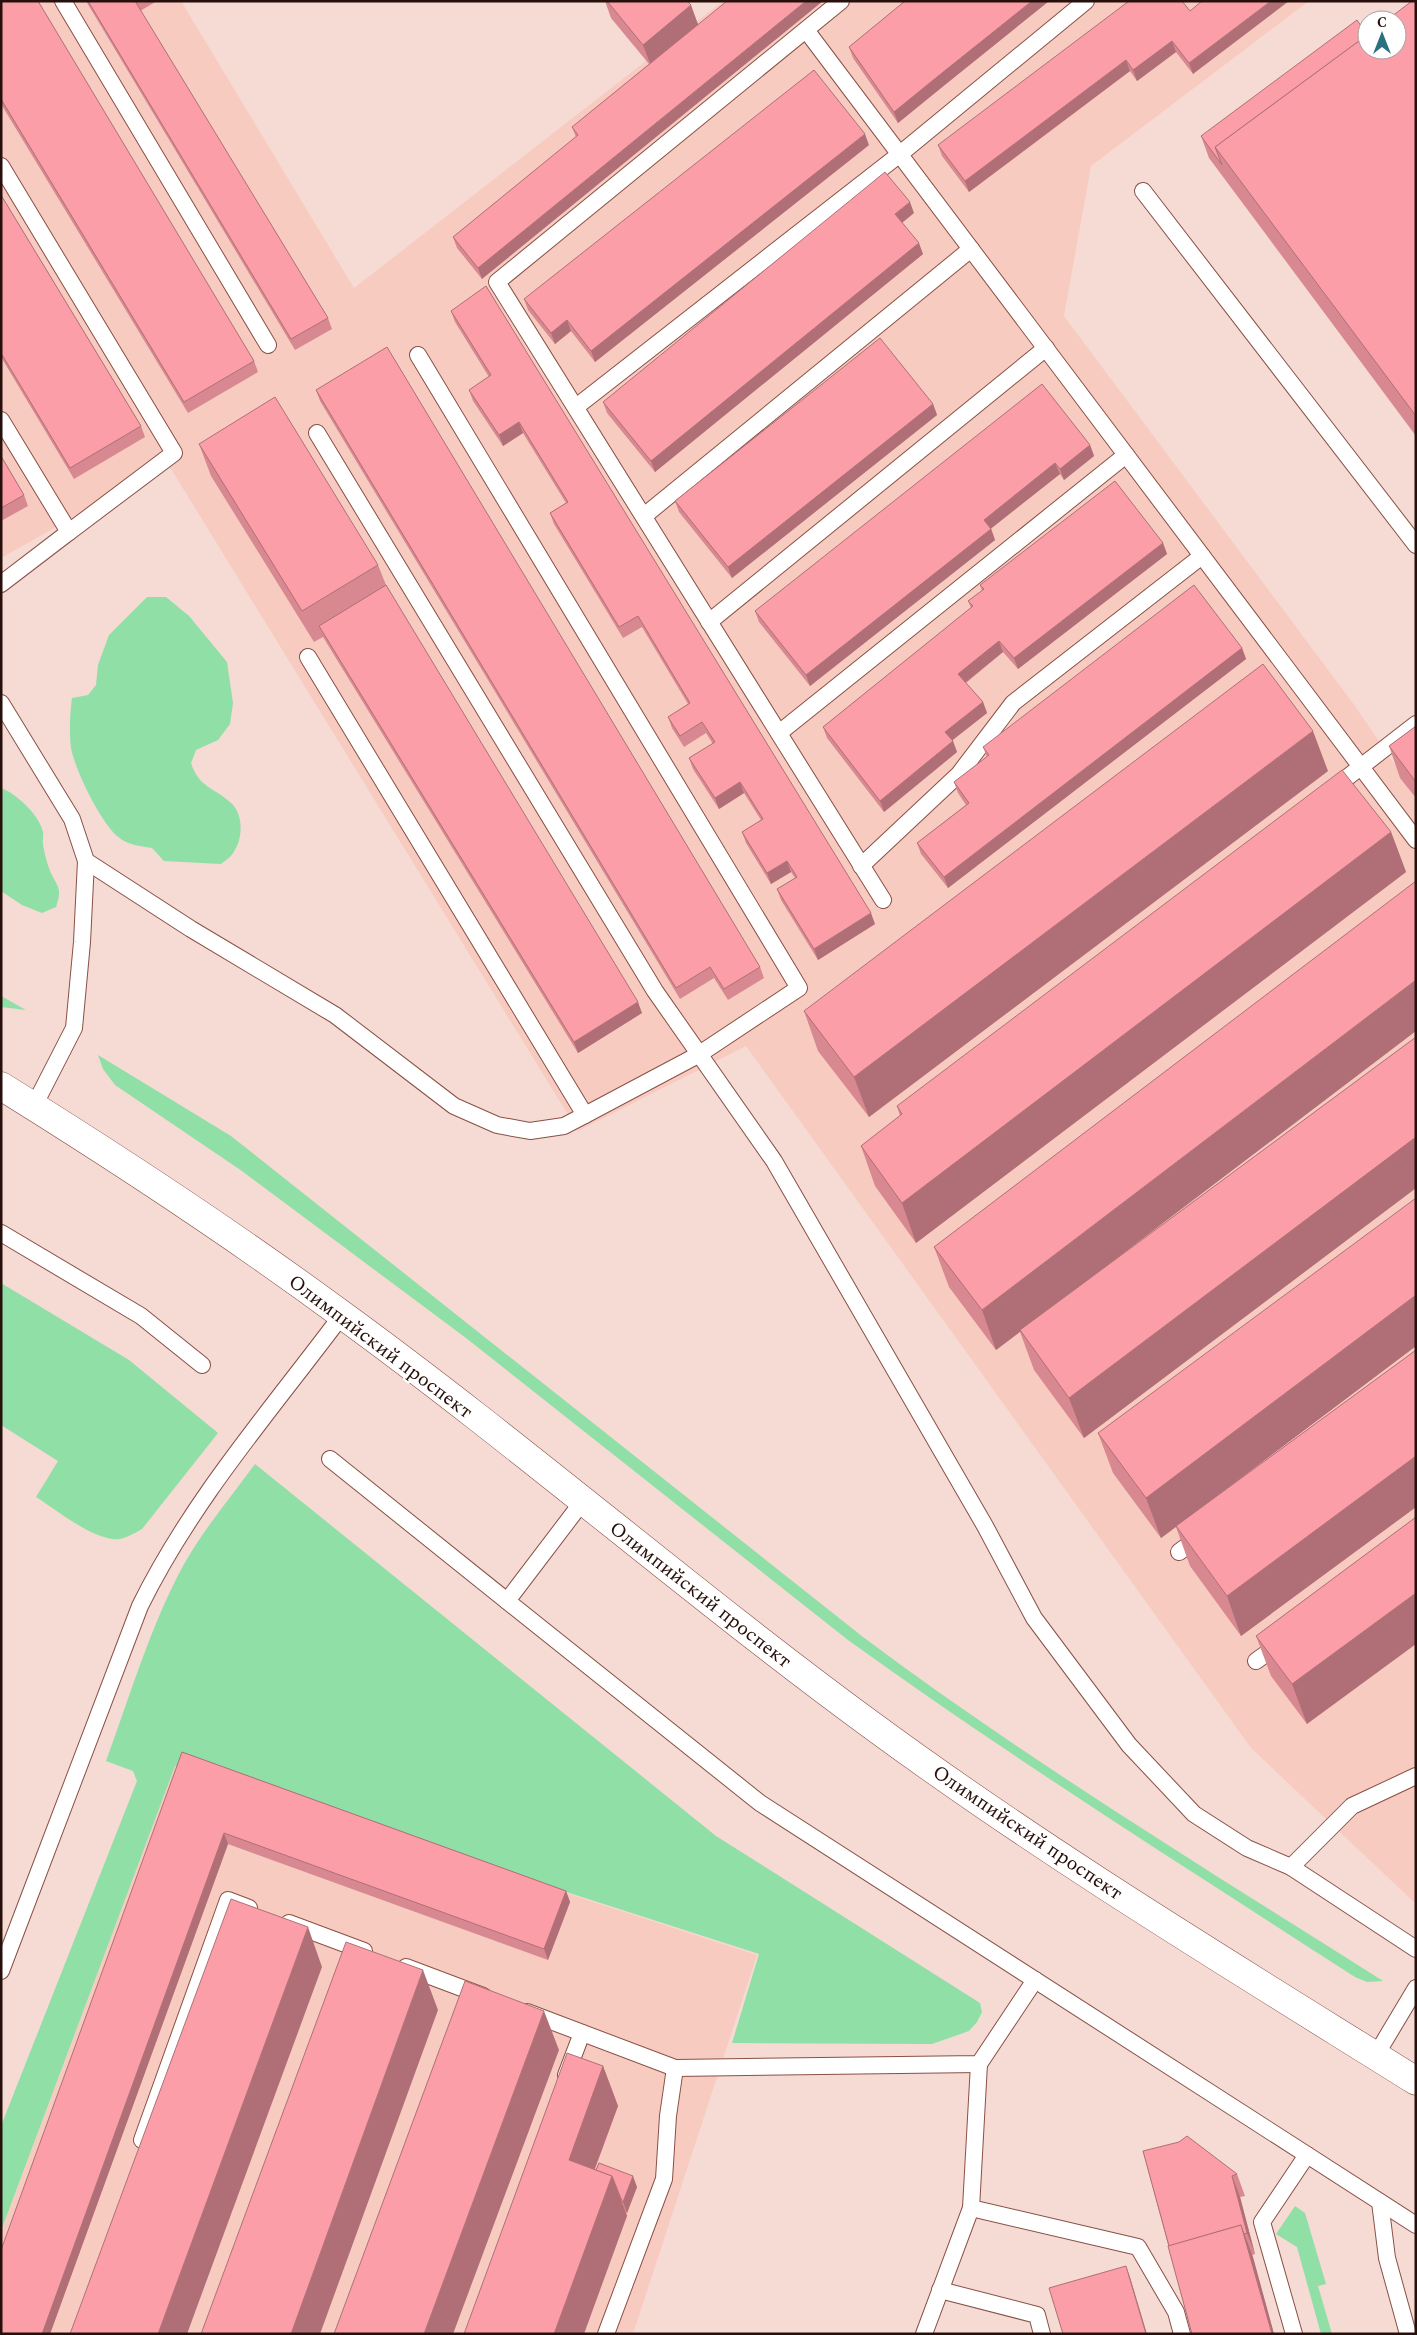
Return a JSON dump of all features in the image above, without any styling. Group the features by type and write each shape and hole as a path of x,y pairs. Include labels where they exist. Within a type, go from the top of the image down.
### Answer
{"street":[{"name":"Олимпийский проспект","path":"1,1086 205,1217 342,1315 794,1668 944,1777 1117,1892 1416,2080"}],"lane":[{"path":"63,1 268,345"},
{"path":"841,1 498,282 883,900"},
{"path":"576,407 900,154 1086,1"},
{"path":"806,30 1416,840"},
{"path":"1,166 174,453 1,584"},
{"path":"1143,191 1416,545"},
{"path":"644,516 971,250"},
{"path":"709,622 1046,348"},
{"path":"86,862 191,929 335,1015 454,1106 497,1125 530,1131 564,1126 698,1055 799,988 418,355"},
{"path":"1,420 69,532"},
{"path":"317,433 655,991 774,1161 985,1526 1034,1618 1129,1745 1194,1814 1247,1848 1291,1866 1416,1949"},
{"path":"779,733 1126,455"},
{"path":"861,866 959,774 1013,703 1202,556"},
{"path":"308,658 585,1115"},
{"path":"1270,680 1286,668"},
{"path":"1,704 72,818 86,862 82,942 74,1028 34,1106"},
{"path":"1322,797 1416,724"},
{"path":"1,1233 142,1316 202,1365"},
{"path":"1,1971 140,1606 160,1564 185,1525 342,1315"},
{"path":"330,1459 760,1803 1416,2225"},
{"path":"507,1601 583,1502"},
{"path":"1179,1552 1218,1522"},
{"path":"1256,1661 1294,1632"},
{"path":"1291,1866 1352,1806 1416,1776"},
{"path":"136,2158 228,1900 377,1956"},
{"path":"344,1964 351,1946"},
{"path":"395,1962 676,2068 979,2064"},
{"path":"926,2332 971,2208 979,2064 1035,1980"},
{"path":"1376,2056 1416,1988"},
{"path":"458,2008 465,1989"},
{"path":"562,2087 582,2033"},
{"path":"606,2334 664,2179 668,2116 676,2068"},
{"path":"1294,2334 1262,2222 1307,2155"},
{"path":"1380,2202 1387,2258 1408,2334"},
{"path":"971,2208 1138,2247 1176,2312 1182,2334"},
{"path":"940,2290 1037,2315 1042,2334"}],"shaded area":[{"path":"1,1 181,1 354,288 723,1 1309,1 1091,166 1064,316 1355,706 1416,796 1416,1904 1251,1748 746,1046 578,1131 168,464 1,558"},
{"path":"175,1766 757,1955 633,2334 1,2334 1,2232"}],"green space":[{"path":"147,597 166,597 189,616 227,662 233,703 230,724 218,740 196,750 191,763 198,778 231,803 240,820 239,841 236,848 228,859 221,864 164,861 152,848 134,845 121,839 103,819 83,782 73,757 70,736 72,698 88,695 96,685 98,665 109,635"},
{"path":"1,788 20,800 32,812 41,826 47,861 59,891 56,907 42,913 22,905 1,891"},
{"path":"1,996 26,1010 1,1007"},
{"path":"98,1055 231,1136 863,1637 926,1683 1055,1772 1383,1981 1367,1982 1355,1977 1036,1770 848,1640 466,1338 242,1171 115,1085 103,1069"},
{"path":"1,1283 129,1360 218,1433 142,1529 137,1532 120,1539 99,1536 76,1524 36,1497 58,1461 1,1425"},
{"path":"255,1464 716,1836 980,2003 982,2012 977,2022 969,2031 932,2044 732,2043 759,1954 175,1766 1,2231 1,2126 137,1781 133,1771 106,1761 150,1637 171,1589 199,1540"},
{"path":"1295,2206 1305,2213 1326,2284 1318,2286 1332,2334 1321,2334 1297,2247 1276,2234"}],"building":[{"path":"1,1 38,1 254,361 184,402 1,99"},
{"path":"88,1 135,1 328,318 291,339"},
{"path":"607,1 687,1 691,5 643,45"},
{"path":"727,1 806,1 478,268 453,237 578,135 572,127"},
{"path":"905,1 1032,1 894,112 849,47"},
{"path":"1129,1 1182,1 1190,11 1202,1 1271,1 1189,63 1172,41 1133,70 1126,60 965,181 938,145"},
{"path":"1412,1 1416,1 1416,416 1215,147 1357,42 1357,60 1407,60 1407,10 1400,10"},
{"path":"1357,20 1357,42 1215,147 1222,165 1201,136"},
{"path":"814,70 865,134 591,351 567,320 551,333 524,299"},
{"path":"885,172 910,202 895,214 919,243 651,461 603,402"},
{"path":"1,195 141,426 70,468 1,353"},
{"path":"486,286 871,913 814,949 777,889 797,877 787,861 767,873 742,832 763,819 740,782 715,798 689,758 715,742 702,722 680,736 668,717 690,703 638,616 619,627 550,513 568,502 519,422 499,435 469,390 491,375 451,311"},
{"path":"880,338 933,404 728,567 675,501"},
{"path":"387,347 760,967 724,989 710,967 676,988 316,390"},
{"path":"1042,384 1090,445 1060,469 1055,463 984,520 991,529 806,675 755,611"},
{"path":"275,397 378,565 302,611 199,444"},
{"path":"1,456 24,495 1,508"},
{"path":"1115,481 1163,543 1014,658 999,641 958,674 983,702 945,732 953,741 880,801 823,727 973,606 968,601 984,589 980,585"},
{"path":"386,585 638,1002 574,1042 319,626"},
{"path":"1194,585 1242,648 944,877 917,843 969,803 954,782 989,755 983,747"},
{"path":"1263,664 1313,731 854,1077 804,1011"},
{"path":"1416,726 1416,782 1389,746"},
{"path":"1342,770 1391,832 902,1203 861,1146 902,1114 897,1106"},
{"path":"1416,881 1416,980 982,1310 934,1247"},
{"path":"1416,1037 1416,1137 1069,1398 1020,1330"},
{"path":"1416,1198 1416,1295 1146,1498 1098,1433"},
{"path":"1416,1350 1416,1456 1227,1596 1176,1526"},
{"path":"1416,1517 1416,1593 1292,1684 1256,1636"},
{"path":"182,1752 566,1891 544,1949 224,1833 42,2334 1,2334 1,2250"},
{"path":"231,1899 308,1927 158,2334 70,2334"},
{"path":"346,1942 423,1970 291,2334 201,2334"},
{"path":"465,1981 544,2011 424,2334 334,2334"},
{"path":"567,2053 603,2066 569,2160 612,2176 554,2334 464,2334"},
{"path":"1187,2136 1237,2174 1232,2176 1247,2233 1244,2234 1241,2225 1169,2246 1143,2151 1179,2142"},
{"path":"599,2163 633,2176 623,2202 612,2176 596,2170"},
{"path":"1241,2225 1272,2334 1192,2334 1168,2246"},
{"path":"1126,2266 1146,2334 1063,2334 1049,2288"}]}
